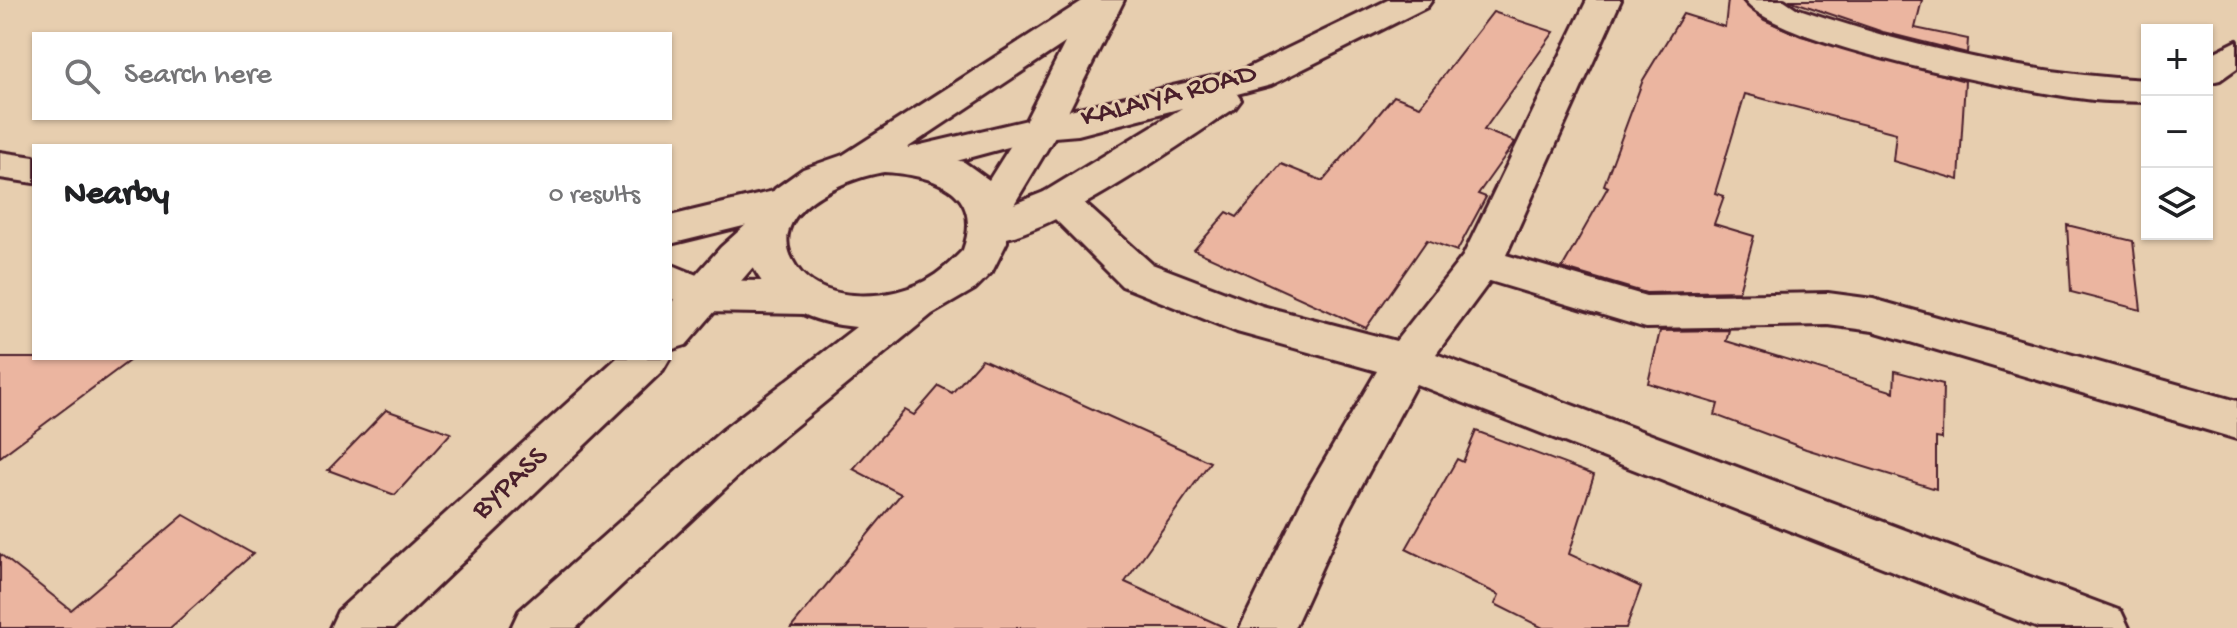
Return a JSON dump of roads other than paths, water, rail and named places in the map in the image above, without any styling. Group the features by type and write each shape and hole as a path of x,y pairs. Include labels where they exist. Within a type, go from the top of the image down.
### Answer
{"main road":[{"name":"KALAIYA ROAD","path":"912,160 1042,126 1078,123 1258,77 1415,0"},
{"path":"1267,628 1324,507 1406,361 1481,263 1604,0"},
{"path":"1761,0 1784,15 1868,44 1950,64 2086,88 2141,91"},
{"path":"538,628 741,443 918,303 964,276 979,258 988,222 1042,126 1104,3"},
{"path":"856,163 1104,3"},
{"path":"2213,68 2237,52"},
{"path":"988,222 1058,202 1258,77"},
{"path":"672,328 687,288 779,213 804,185 828,172 856,163 912,160 957,175 973,187 988,222"},
{"path":"0,165 32,170"},
{"path":"1058,202 1137,275 1253,320 1406,361 2102,628"},
{"path":"672,230 779,213"},
{"path":"779,213 768,241 776,272 805,298"},
{"path":"1481,263 1646,312 1828,309 1873,315 2237,420"},
{"path":"687,288 805,298 839,310 878,311 918,303"},
{"name":"BYPASS","path":"367,619 645,360"}]}
